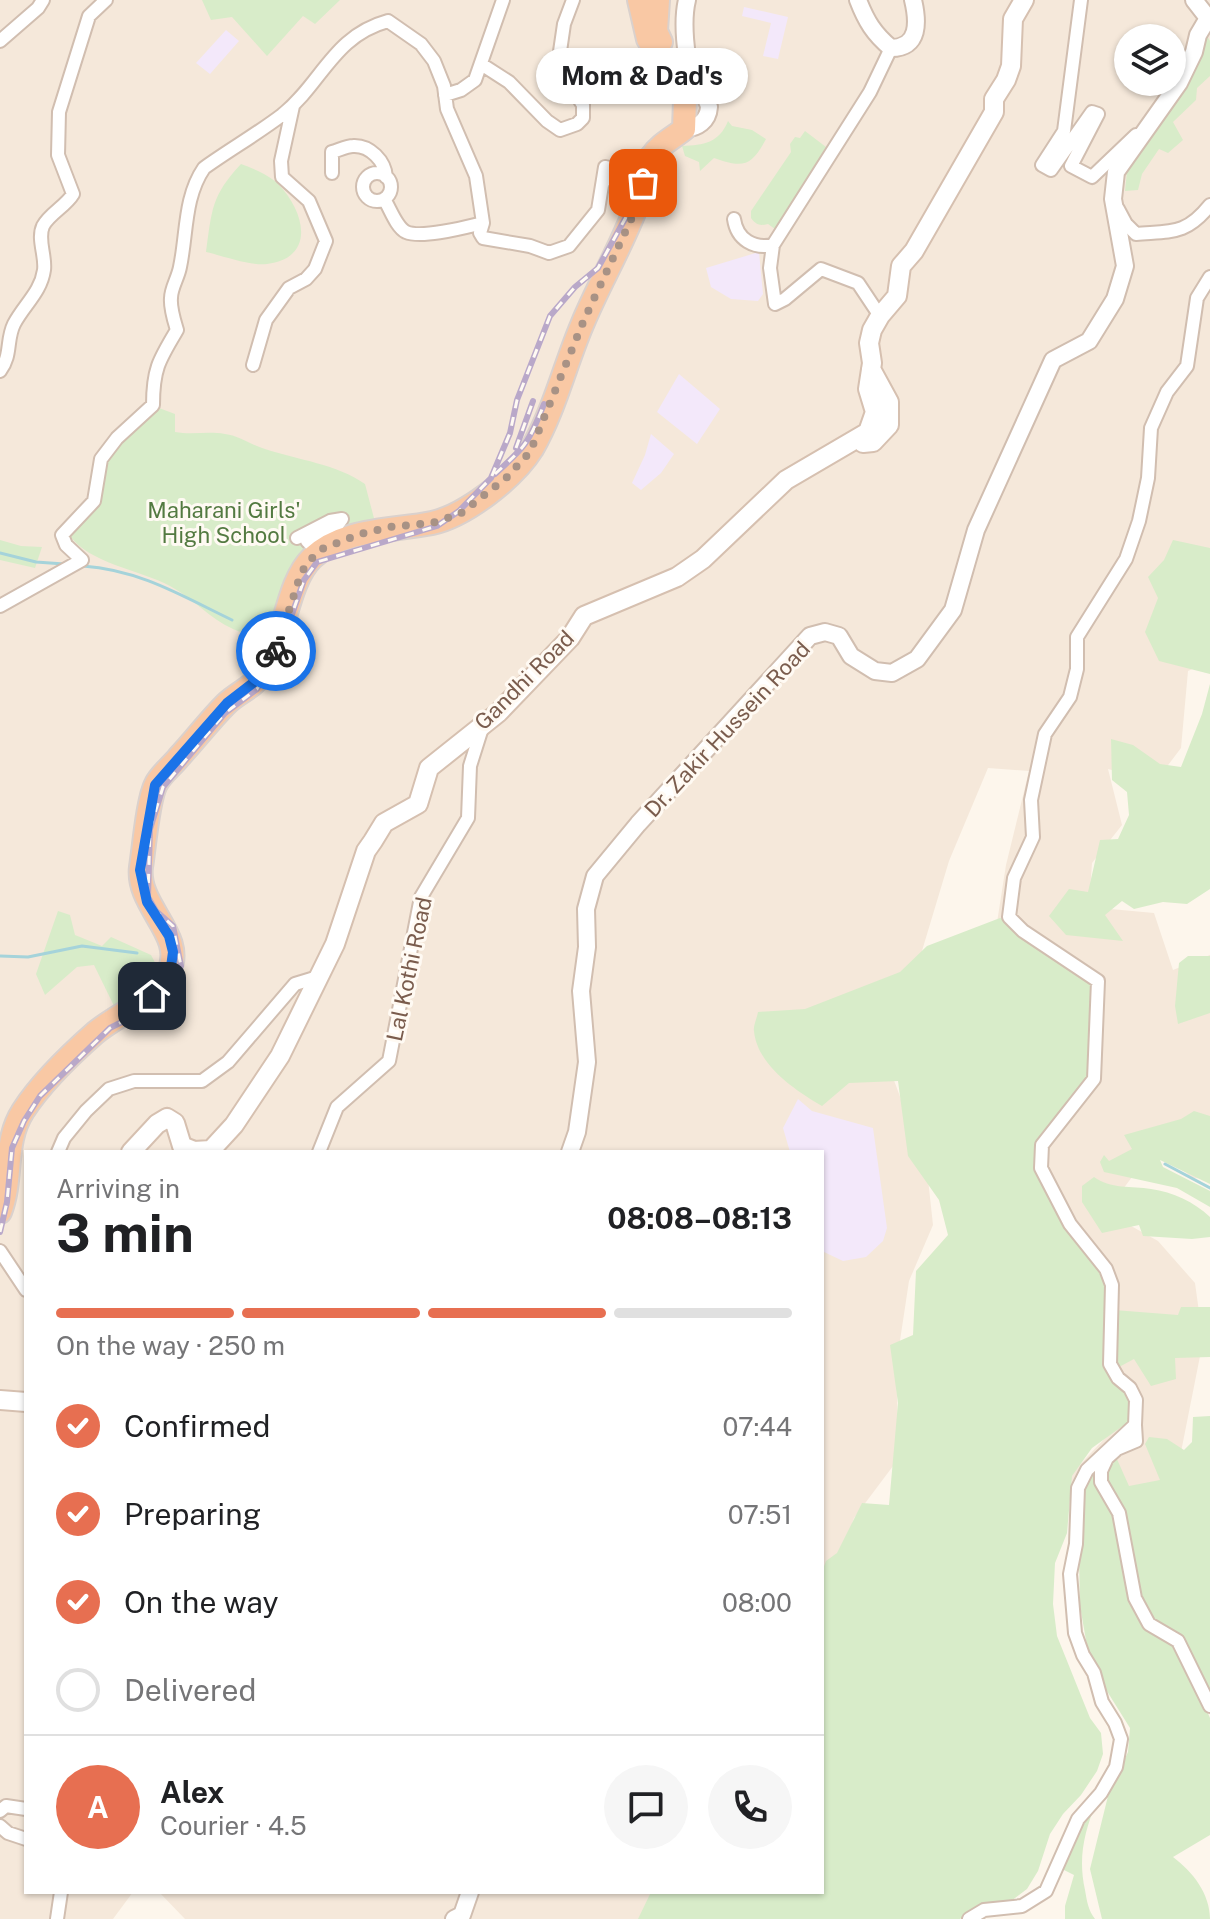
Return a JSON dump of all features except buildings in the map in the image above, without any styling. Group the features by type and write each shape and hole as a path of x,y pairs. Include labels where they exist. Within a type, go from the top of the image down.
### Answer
{"highway":[{"path":"639,0 648,39 682,93"},
{"path":"0,1212 4,1203 10,1143 24,1109 94,1034 152,996 171,967 173,952 169,936 147,902 140,870 155,785 227,703 262,676 275,654 297,583 310,560 322,549 340,542 390,527 432,523 460,514 506,478 530,452 584,320 640,198 651,157 684,129 686,109 682,79 656,31 658,0"}],"main road":[{"name":"Gandhi Road","path":"211,1150 234,1125 280,1056 335,944 366,851 384,823 418,804 429,768 498,713 570,638 584,616 677,577 703,559 786,480 868,432 875,412 868,389 871,366 869,343 880,316 897,296 901,266 914,251 994,112 994,99 1011,66 1013,19 1024,0"},
{"name":"Gandhi Road","path":"133,1150 157,1124 167,1118 175,1123 182,1146 192,1150"},
{"path":"0,1400 24,1402"}],"street":[{"path":"0,41 43,0"},
{"path":"0,371 10,352 10,335 15,322 42,280 43,225 73,194 58,155 59,112 89,16 106,0"},
{"path":"445,90 461,90 475,80 503,0"},
{"path":"481,64 509,82 560,130 577,124 583,118 583,105 558,65 564,24 573,0"},
{"path":"684,129 703,122 709,107 691,70 685,32 687,0"},
{"path":"858,0 868,24 877,37 891,48 900,48 912,40 918,21 913,0"},
{"path":"1081,0 1064,131 1042,165 1051,170 1092,112 1098,114 1071,166 1092,177 1158,113"},
{"name":"Dr. Zakir Hussein Road","path":"571,1150 577,1132 587,1062 581,991 587,947 586,909 595,876 638,824 810,636 825,632 839,636 851,656 875,671 892,673 917,659 953,610 976,530 1053,360 1089,341 1115,299 1125,266 1113,199 1116,172 1179,83 1194,52 1198,35 1209,18 1194,0"},
{"path":"0,606 82,560 66,545 62,535 94,501 101,459 117,438 153,405 153,378 157,364 177,330 170,295 179,273 185,220 197,178 204,168 283,114 340,48 356,35 388,21 421,44 434,61 456,135 466,148 476,176 483,223 480,233 483,238 530,246 549,253 569,246 598,210 605,167 610,168 616,190 640,198"},
{"path":"880,316 858,283 821,269 775,304 770,268 773,245 870,92 891,48"},
{"path":"253,365 266,320 289,288 306,279 315,269 326,241 309,201 282,177 281,161 294,103"},
{"path":"332,173 332,152 352,145 377,156 385,166 386,177"},
{"path":"378,173 391,184 390,193 384,199 376,201 368,198 363,191 369,175 378,173"},
{"path":"384,199 402,229 408,233 451,230 483,223"},
{"path":"1113,199 1126,224 1136,234 1172,231 1195,224 1210,205"},
{"path":"734,219 736,227 748,242 756,246 773,245"},
{"path":"1210,277 1197,298 1187,366 1167,392 1151,428 1148,478 1139,521 1126,559 1077,637 1077,669 1070,697 1045,734 1031,800 1033,837 1014,878 1009,917 1023,931 1098,981 1094,1079 1042,1145 1041,1168 1070,1224 1106,1269 1112,1285 1110,1364 1136,1400 1136,1441 1117,1449 1107,1458 1101,1471 1101,1482 1119,1513 1135,1598 1149,1624 1178,1641 1210,1706"},
{"path":"297,538 339,518 342,519 336,527 307,541 312,546 360,530 390,527"},
{"name":"Lal Kothi Road","path":"320,1150 337,1107 389,1061 421,897 468,818 470,766 483,725"},
{"path":"59,1150 78,1120 109,1089 134,1081 202,1081 228,1062 295,984 318,977"},
{"path":"0,1251 24,1287"},
{"path":"969,1919 984,1910 1022,1906 1046,1891 1078,1819 1101,1793 1116,1767 1121,1739 1102,1702 1094,1673 1075,1633 1070,1574 1076,1544 1078,1488 1087,1470 1135,1425"},
{"path":"0,1811 6,1806 24,1809"},
{"path":"0,1826 8,1833 24,1838"},
{"path":"57,1919 61,1894"},
{"path":"454,1919 462,1915 469,1894"}],"shaded area":[{"path":"0,0 1210,0 1210,661 1188,671 1181,748 1156,781 1108,769 1122,825 1092,863 1089,907 1154,913 1173,970 1210,955 1210,1179 1192,1178 1155,1146 1106,1212 1158,1241 1195,1283 1203,1341 1180,1457 1103,1552 1066,1479 1112,1431 1043,1259 993,948 1006,865 1029,771 988,768 949,861 888,1064 927,1170 933,1225 909,1281 896,1367 899,1458 854,1518 824,1606 824,1150 24,1150 24,1894 132,1894 113,1919 0,1919"},
{"path":"744,7 788,17 778,59 763,56 771,23 742,16"},
{"path":"226,30 239,41 210,74 196,63"},
{"path":"759,252 763,294 758,301 731,299 711,287 706,268"},
{"path":"679,374 720,409 697,444 657,412"},
{"path":"651,434 674,454 661,473 641,490 632,483"},
{"path":"798,1099 812,1111 873,1128 887,1228 883,1241 866,1257 843,1261 824,1252 824,1150 789,1150 783,1128"},
{"path":"161,1894 694,1894 676,1919 185,1919"}],"green space":[{"path":"202,0 340,0 315,24 303,16 267,56 232,17 211,20"},
{"path":"1204,30 1210,41 1210,76 1197,88 1196,100 1173,122 1183,140 1168,153 1159,149 1142,174 1138,190 1125,191 1128,161 1166,96 1186,96 1186,61"},
{"path":"728,121 732,126 752,130 766,139 756,155 745,163 714,158 700,171 699,162 685,156 682,146 710,141 720,134"},
{"path":"805,131 826,147 780,224 775,229 768,224 756,224 751,218 751,211 791,152 790,144"},
{"path":"241,164 275,181 295,208 300,220 299,243 293,253 283,260 252,264 206,252 214,204"},
{"name":"Maharani Girls' High School","path":"159,408 175,414 175,432 230,435 265,449 330,467 365,484 375,522 312,550 269,639 225,625 170,586 89,553 70,536 98,501 105,459"},
{"path":"0,540 21,546 42,547 35,568 0,560"},
{"path":"1173,540 1210,548 1210,674 1159,661 1145,632 1158,598 1148,577 1164,560"},
{"path":"1210,684 1210,889 1187,904 1163,902 1134,909 1122,901 1105,915 1123,941 1066,935 1049,916 1069,889 1088,892 1100,840 1118,839 1129,815 1127,792 1112,780 1111,739 1133,745 1160,764 1181,767"},
{"path":"58,911 70,915 75,935 102,946 111,937 151,955 159,970 146,994 115,1008 94,965 77,967 45,995 36,974"},
{"path":"1000,918 1006,919 1086,975 1094,987 1091,1075 1040,1142 1037,1167 1101,1270 1106,1286 1107,1365 1124,1389 1131,1410 1131,1420 1092,1448 1072,1476 1067,1533 1055,1563 1053,1604 1057,1636 1090,1718 1101,1733 1103,1754 1097,1771 1050,1834 1038,1871 1027,1889 1011,1901 980,1904 960,1919 638,1919 650,1894 824,1894 824,1566 837,1553 862,1503 889,1505 898,1403 890,1345 913,1335 916,1271 948,1235 939,1200 908,1156 898,1081 849,1083 822,1106 779,1076 762,1055 754,1031 758,1012 805,1009 900,972 927,946"},
{"path":"1188,956 1210,956 1210,1013 1178,1024 1175,1006 1179,963"},
{"path":"1194,1111 1210,1116 1210,1184 1160,1160 1163,1167 1210,1191 1210,1207 1177,1188 1104,1172 1100,1162 1104,1155 1109,1161 1132,1149 1124,1135 1181,1119"},
{"path":"1094,1177 1114,1185 1159,1190 1183,1198 1210,1217 1210,1237 1143,1236 1139,1225 1102,1233 1082,1202 1082,1186"},
{"path":"1181,1307 1210,1307 1210,1357 1175,1358 1176,1379 1151,1386 1134,1359 1119,1367 1114,1356 1114,1310 1178,1315"},
{"path":"1210,1416 1210,1697 1182,1636 1153,1620 1140,1598 1125,1510 1106,1483 1106,1473 1116,1457 1129,1486 1160,1480 1145,1444 1149,1437 1167,1439 1184,1450 1192,1442 1193,1417"},
{"path":"1102,1465 1112,1508 1151,1631 1173,1646 1190,1673 1210,1718 1210,1835 1173,1857 1199,1884 1207,1901 1210,1919 1102,1919 1090,1869 1108,1796 1128,1752 1130,1728 1105,1688 1087,1646 1080,1606 1083,1492 1087,1477"},
{"path":"1096,1803 1085,1835 1082,1856 1087,1902 1095,1919 1065,1919 1065,1906 1074,1875 1062,1869 1082,1818"}],"waterway":[{"path":"0,553 36,562 64,564"},
{"path":"83,566 104,568 142,579 232,620"},
{"path":"0,956 28,957 82,946 137,953"},
{"path":"1165,1164 1210,1188"}],"railway":[{"path":"0,1232 7,1202 12,1148 40,1096 110,1028 147,1009 181,966 173,926 156,911 148,897 150,829 163,787 225,713 257,689 277,657 304,580 317,562 437,526 459,511 491,478 510,433 517,400 550,316 575,287 598,268 631,208"},
{"path":"516,448 533,401"},
{"path":"495,474 525,444 544,404"}],"way so far":[{"path":"276,651 301,573 322,549 360,534 432,523 460,514 506,478 530,452 584,320 635,211 643,183"}],"place":[{"name":"Mom & Dad's","path":"643,183"}],"route":[{"path":"152,996 171,967 173,952 169,936 147,902 140,870 155,785 227,703 262,676 276,651"}]}
